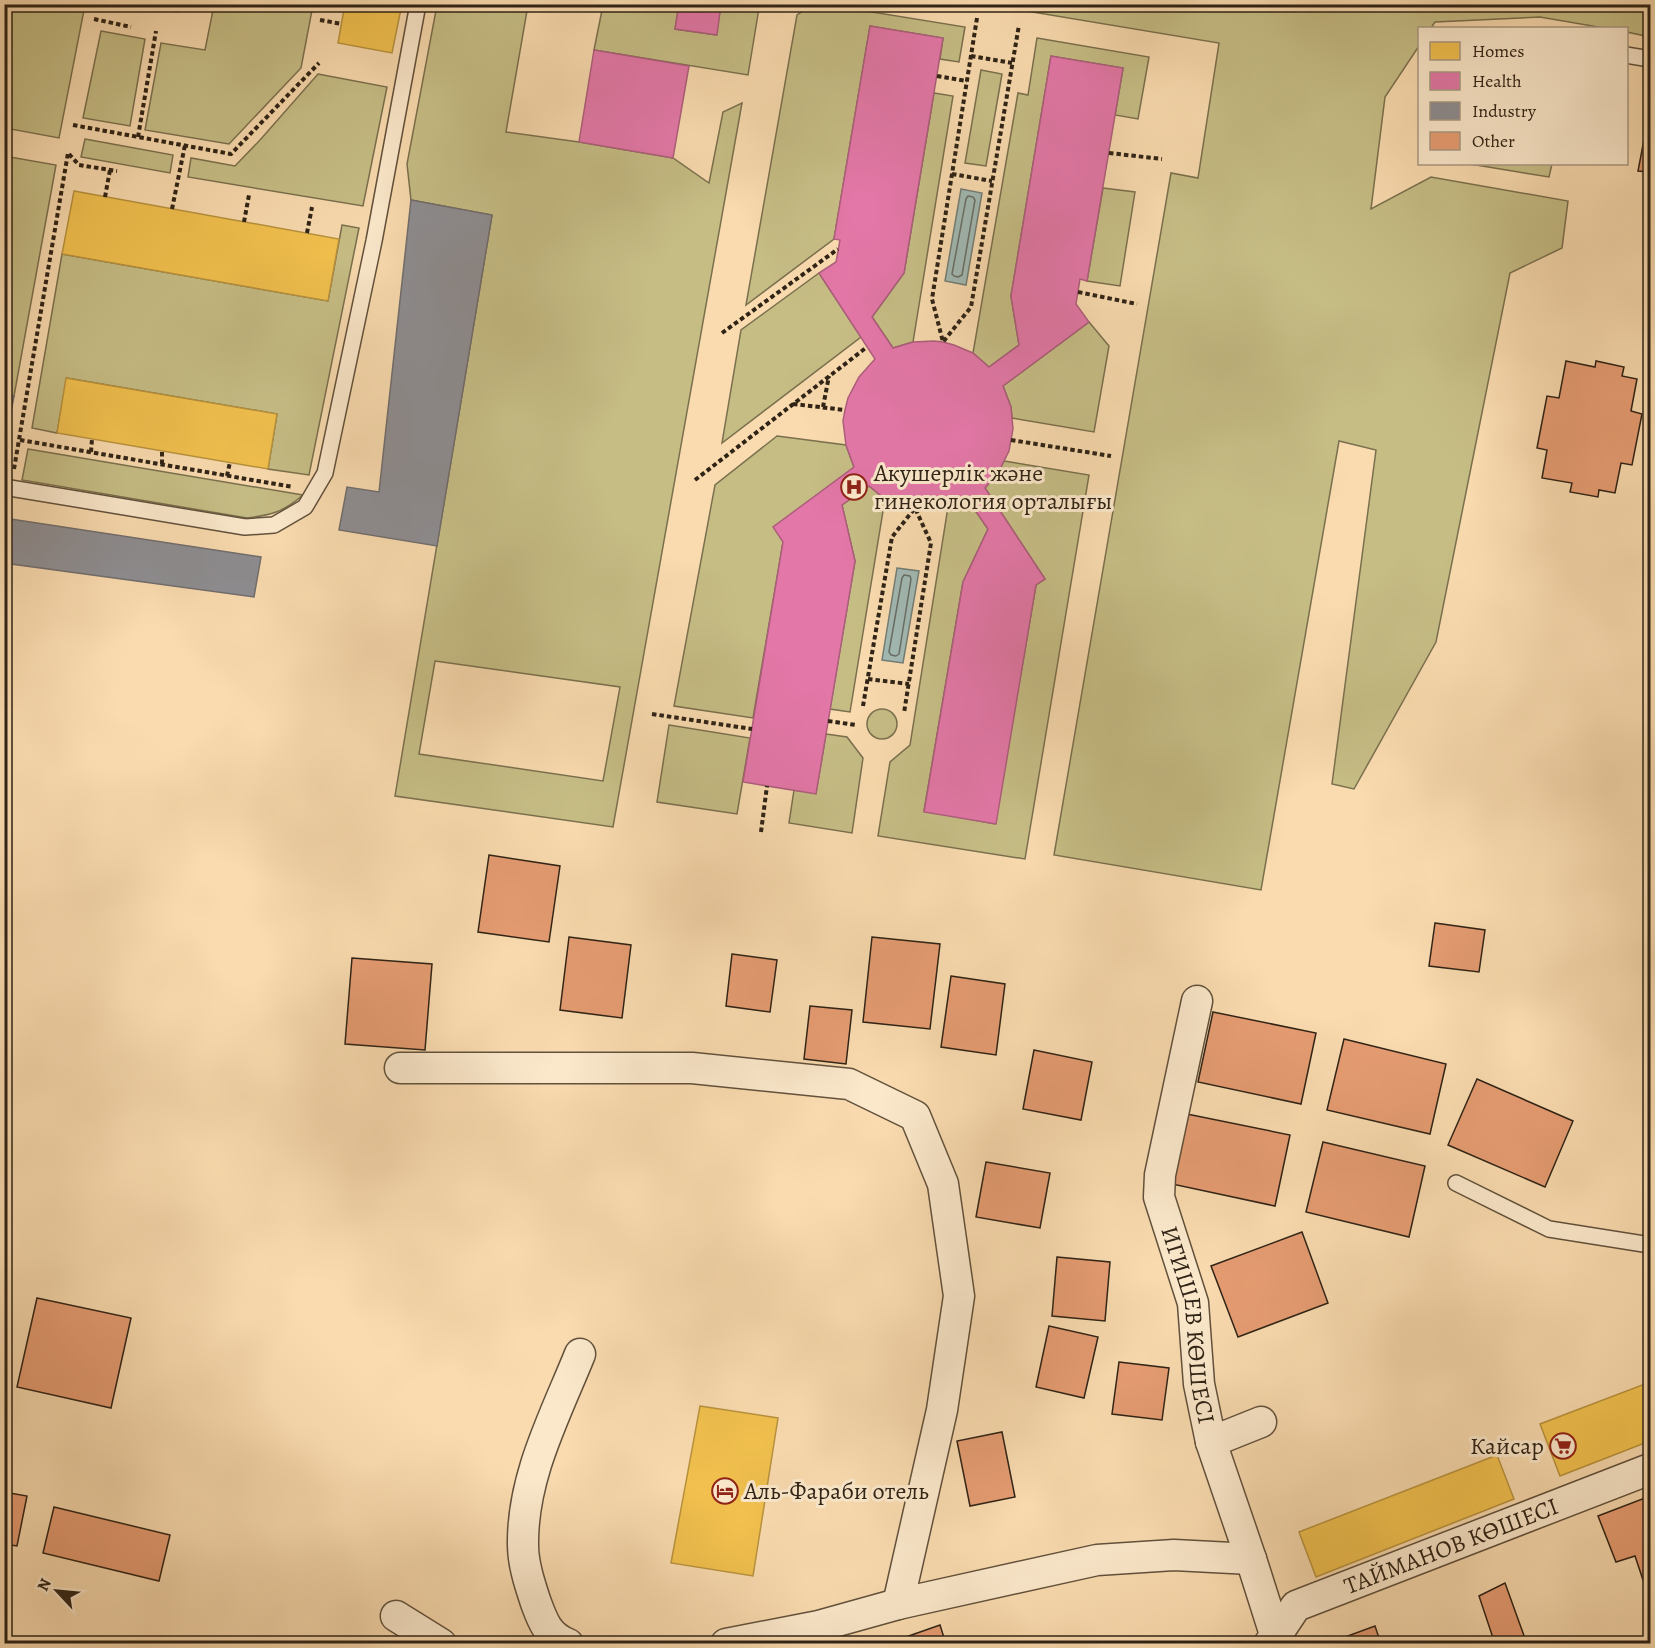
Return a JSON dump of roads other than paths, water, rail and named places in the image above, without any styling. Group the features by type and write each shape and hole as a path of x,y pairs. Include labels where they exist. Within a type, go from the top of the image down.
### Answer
{"street":[{"name":"ИГИШЕВ КӨШЕСІ","path":"1197,1001 1160,1174 1159,1197 1193,1303 1199,1384 1211,1442 1251,1559 1274,1641"},
{"path":"400,1068 692,1068 849,1084 915,1116 943,1184 959,1296 942,1410 898,1604"},
{"path":"568,1644 558,1640 544,1624 530,1586 522,1547 524,1507 535,1462 580,1354"},
{"path":"1211,1442 1262,1422"},
{"name":"ТАЙМАНОВ КӨШЕСІ","path":"1274,1641 1296,1606 1650,1469"},
{"path":"726,1644 817,1635 898,1604 1097,1560 1174,1555 1251,1559"},
{"path":"396,1616 441,1644"}],"lane":[{"path":"8,488 245,527 274,525 305,507 325,473 328,462 374,241 418,4"},
{"path":"1628,55 1650,59"},
{"path":"1456,1183 1549,1229 1650,1245"}],"water":[{"path":"961,189 982,193 966,285 945,281"},
{"path":"897,568 919,571 903,663 882,660"}],"place":[{"name":"Акушерлік және гинекология орталығы","path":"854,487"},
{"name":"Кайсар","path":"1563,1446"},
{"name":"Аль-Фараби отель","path":"725,1491"}]}
